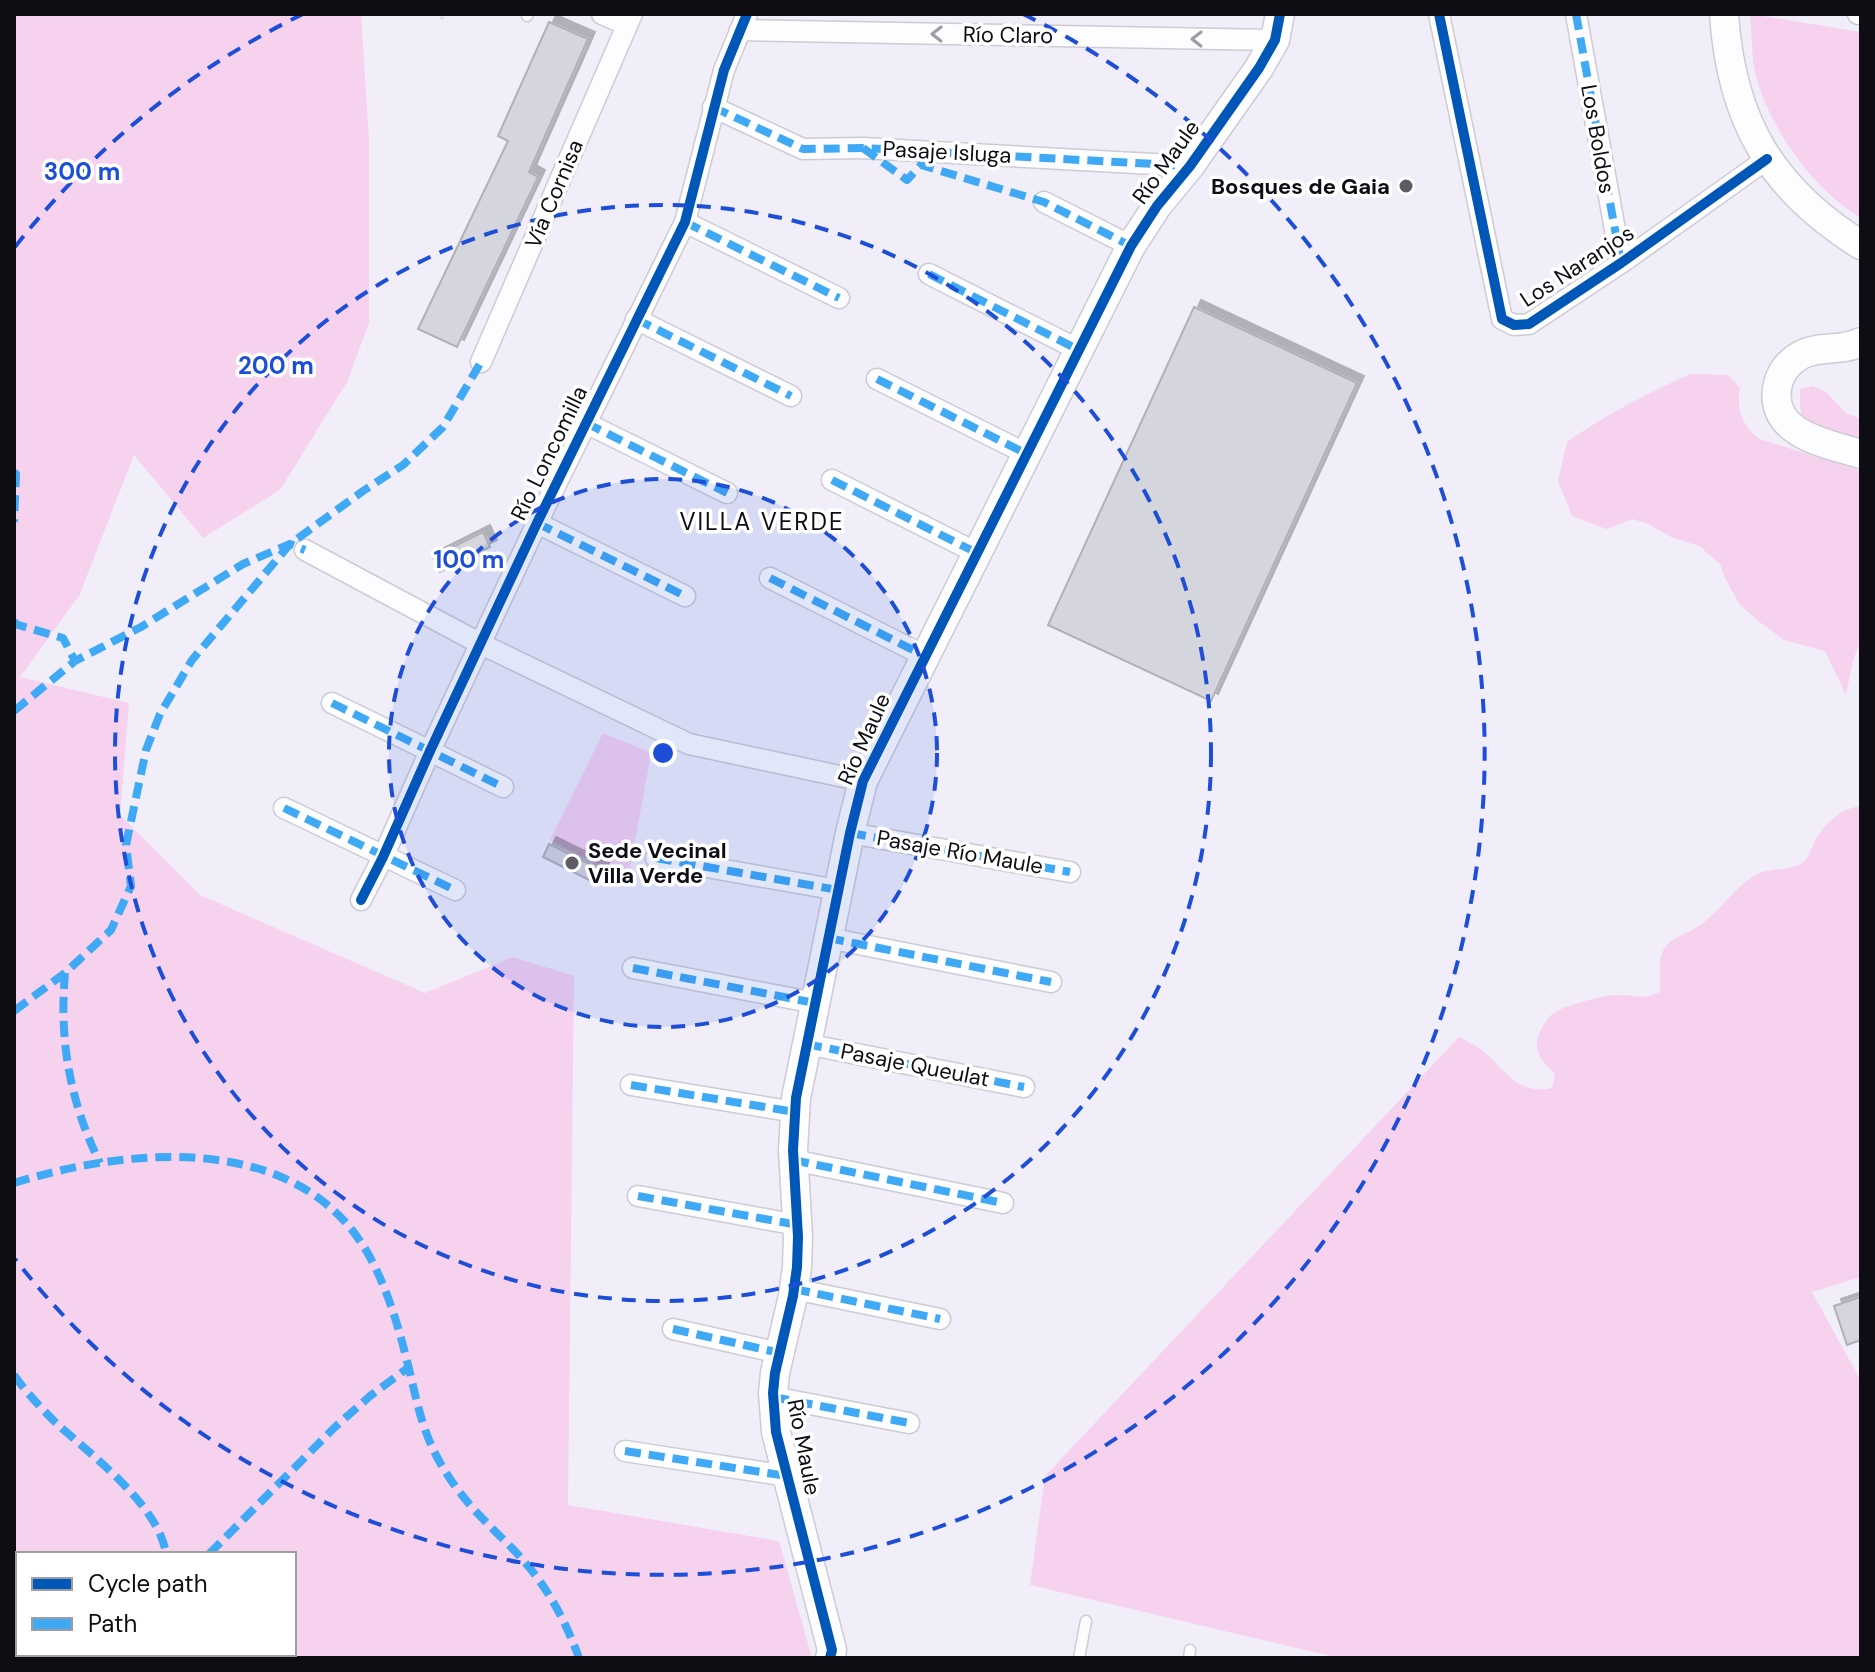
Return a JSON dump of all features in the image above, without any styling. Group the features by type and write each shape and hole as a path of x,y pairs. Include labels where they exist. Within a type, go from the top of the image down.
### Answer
{"street":[{"path":"602,14 630,20"},
{"name":"Los Naranjos","path":"1439,14 1502,319 1514,325 1529,324 1767,159"},
{"name":"Los Boldos","path":"1576,14 1621,263"},
{"path":"1724,14 1736,90 1744,114 1767,159 1817,216 1861,245"},
{"name":"Vía Cornisa","path":"481,362 630,20"},
{"name":"Río Claro","path":"744,22 1277,27"},
{"name":"Río Loncomilla","path":"361,900 537,523 685,222 713,107 744,22"},
{"name":"Río Maule","path":"830,1658 832,1650 776,1432 773,1397 797,1267 798,1225 793,1160 795,1112 806,1044 863,781 1131,246 1259,68 1277,27"},
{"name":"Pasaje Isluga","path":"713,107 803,149 863,148 1190,166"},
{"path":"1044,202 1131,246"},
{"path":"685,222 839,298"},
{"path":"929,274 1079,350"},
{"path":"636,319 791,396"},
{"path":"1861,342 1798,356 1784,371 1777,391 1780,411 1792,428 1811,438 1861,454"},
{"path":"877,379 1027,454"},
{"path":"586,423 727,493"},
{"path":"832,480 977,553"},
{"path":"537,523 685,596"},
{"path":"305,550 481,644 689,744 863,781"},
{"path":"770,578 925,656"},
{"path":"332,703 503,787"},
{"path":"284,808 455,890"},
{"name":"Pasaje Río Maule","path":"850,833 1070,872"},
{"path":"656,858 838,890"},
{"path":"828,938 1051,982"},
{"path":"633,968 815,1003"},
{"name":"Pasaje Queulat","path":"806,1044 1024,1087"},
{"path":"631,1085 795,1112"},
{"path":"793,1160 1003,1203"},
{"path":"638,1196 798,1225"},
{"path":"794,1289 940,1319"},
{"path":"673,1329 780,1353"},
{"path":"773,1397 909,1423"},
{"path":"625,1451 787,1476"}],"lane":[{"path":"1079,1658 1086,1621"}],"path":[{"path":"433,14 444,19 445,14"}],"shaded area":[{"path":"14,14 361,14 369,140 369,323 347,382 280,490 203,538 134,455 79,596 20,677 129,703 120,815 200,895 425,993 513,957 574,976 568,1505 779,1541 812,1658 14,1658"},
{"path":"1750,14 1861,32 1861,218 1811,175 1772,117 1754,69"},
{"path":"1690,374 1728,375 1740,388 1740,410 1745,423 1760,439 1861,471 1861,640 1853,660 1846,695 1825,651 1784,640 1761,623 1739,604 1720,564 1699,546 1632,519 1606,529 1572,516 1558,481 1567,442 1627,405"},
{"path":"1813,386 1826,392 1846,413 1861,419 1861,439 1814,427 1802,419 1800,389"},
{"path":"603,733 651,753 628,880 550,840"},
{"path":"1861,806 1861,1277 1812,1292 1861,1381 1861,1658 1339,1658 1030,1585 1045,1476 1459,1037 1482,1050 1520,1084 1529,1088 1552,1088 1555,1074 1542,1060 1537,1044 1540,1031 1551,1015 1573,1005 1611,995 1643,997 1660,992 1661,959 1670,942 1703,923 1751,878 1765,871 1802,863 1817,837 1831,821 1848,809"}],"building":[{"path":"549,22 588,39 529,172 538,177 457,347 418,329 508,141 498,136"},
{"path":"1194,307 1357,383 1211,701 1048,625"},
{"path":"483,532 490,547 440,572 433,557"},
{"name":"Sede Vecinal Villa Verde","path":"549,844 602,870 595,883 543,857"},
{"path":"1861,1297 1861,1340 1847,1345 1834,1306"}],"marked path":[{"path":"1576,14 1621,263"},
{"path":"713,107 803,149 863,148 1190,166"},
{"path":"863,148 907,180 921,165 1044,202 1131,246"},
{"path":"685,222 839,298"},
{"path":"929,274 1079,350"},
{"path":"636,319 791,396"},
{"path":"14,1011 65,973 111,930 131,886 126,845 146,750 160,714 192,660 290,544 403,465 443,427 481,362"},
{"path":"877,379 1027,454"},
{"path":"586,423 727,493"},
{"path":"14,472 14,522"},
{"path":"832,480 977,553"},
{"path":"537,523 685,596"},
{"path":"14,711 75,661 141,627 243,564 290,544 305,550"},
{"path":"770,578 925,656"},
{"path":"14,620 15,624 63,638 75,661"},
{"path":"332,703 503,787"},
{"path":"284,808 455,890"},
{"path":"850,833 1070,872"},
{"path":"656,858 838,890"},
{"path":"828,938 1051,982"},
{"path":"633,968 815,1003"},
{"path":"65,973 64,1023 69,1071 81,1117 100,1163"},
{"path":"806,1044 1024,1087"},
{"path":"631,1085 795,1112"},
{"path":"14,1183 113,1161 165,1157 216,1160 264,1171 308,1191 346,1223 375,1267 398,1328 423,1423 442,1466 471,1506 540,1582 562,1619 579,1658"},
{"path":"793,1160 1003,1203"},
{"path":"638,1196 798,1225"},
{"path":"794,1289 940,1319"},
{"path":"673,1329 780,1353"},
{"path":"211,1552 334,1428 409,1367"},
{"path":"14,1375 55,1422 137,1499 151,1517 165,1552"},
{"path":"773,1397 909,1423"},
{"path":"625,1451 787,1476"}],"cycle path":[{"path":"361,900 537,523 685,222 724,70 747,14"},
{"path":"830,1658 832,1650 776,1432 773,1393 797,1267 793,1150 796,1098 863,781 1131,246 1259,68 1275,40 1280,14"},
{"path":"1439,14 1502,319 1514,325 1529,324 1767,159"}],"place":[{"name":"Bosques de Gaia","path":"1406,186"},
{"name":"Sede Vecinal Villa Verde","path":"572,863"}],"district":[{"name":"VILLA VERDE","path":"762,521"}]}
